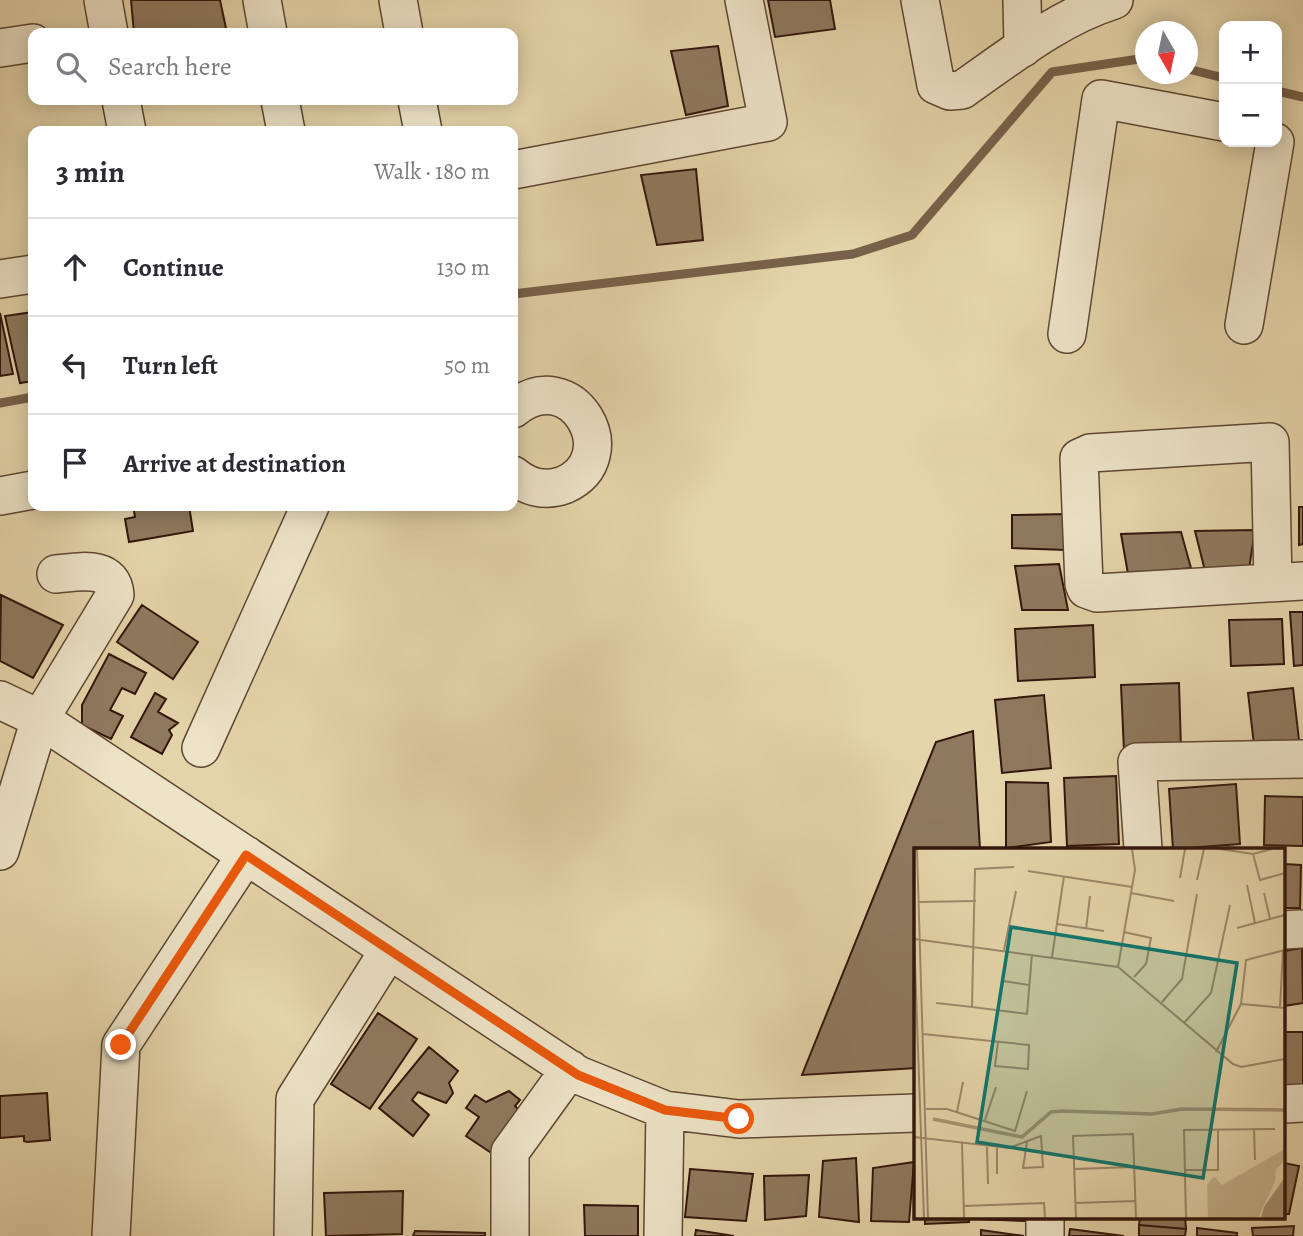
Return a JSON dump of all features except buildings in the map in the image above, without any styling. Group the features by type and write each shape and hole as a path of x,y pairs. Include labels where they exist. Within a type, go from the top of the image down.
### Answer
{"street":[{"path":"262,0 267,28"},
{"path":"518,169 768,122 744,0"},
{"path":"920,0 936,85 943,90 962,89 1058,24 1091,7 1114,0"},
{"path":"1023,0 1023,48"},
{"path":"0,48 28,44"},
{"path":"1067,334 1101,99 1219,121"},
{"path":"122,105 126,126"},
{"path":"281,105 285,126"},
{"path":"418,105 422,126"},
{"path":"1282,133 1303,137"},
{"path":"1244,325 1274,147"},
{"path":"0,279 28,275"},
{"path":"518,405 533,397 559,397 582,412 589,423 592,436 588,462 581,473 570,482 545,489 532,487 518,478"},
{"path":"1270,442 1288,582 1097,593 1086,589 1079,458 1090,453 1270,442"},
{"path":"0,496 28,491"},
{"path":"201,748 308,511"},
{"path":"0,851 40,719 114,595 114,586 109,578 99,572 56,574"},
{"path":"0,700 40,719 578,1075 665,1110 739,1119 914,1113"},
{"path":"1143,848 1137,762 1303,759"},
{"path":"111,1236 121,1045 246,855"},
{"path":"293,1236 295,1099 389,950"},
{"path":"510,1236 510,1152 570,1069"},
{"path":"663,1236 665,1110"},
{"path":"1045,1218 1045,1236"}],"waterway":[{"path":"518,293 853,254 912,235 1052,72 1135,60"},
{"path":"1198,72 1219,77"},
{"path":"1282,92 1303,97"},
{"path":"0,403 28,398"}],"route":[{"path":"121,1045 246,855 578,1075 665,1110 739,1119"}]}
